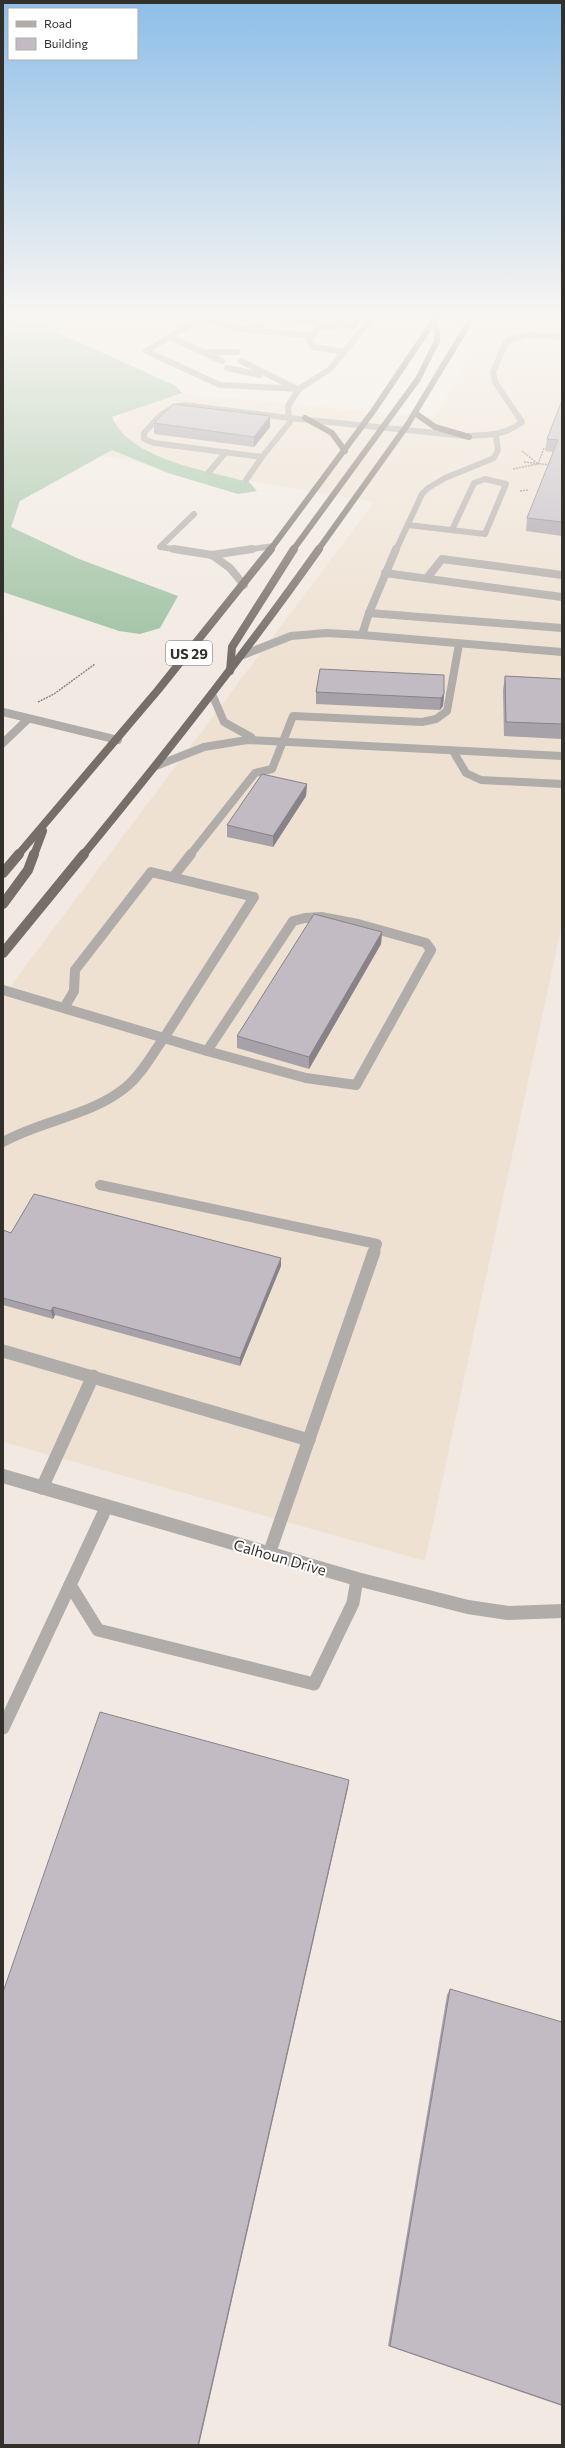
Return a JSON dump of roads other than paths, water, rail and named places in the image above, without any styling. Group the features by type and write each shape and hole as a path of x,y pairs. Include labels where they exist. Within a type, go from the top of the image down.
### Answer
{"highway":[{"path":"327,430 332,433 345,451"},
{"name":"US 29","path":"3,872 118,740 244,585 360,430"},
{"path":"229,672 232,647 282,567 381,430"},
{"name":"US 29","path":"3,953 156,766 243,655 404,430"},
{"path":"446,430 469,437"},
{"path":"3,904 28,870 47,822"}],"street":[{"name":"Calhoun Drive","path":"3,1476 106,1508 357,1579 468,1607 508,1613 562,1611"}],"lane":[{"path":"147,430 144,433 144,439 154,443 262,457"},
{"path":"246,480 283,430"},
{"path":"406,430 469,437 496,436 512,430"},
{"path":"362,635 385,573 422,494 427,488 494,458 498,450 496,436"},
{"path":"209,472 226,452"},
{"path":"408,525 485,534 506,484 500,481 486,479 474,483 452,530"},
{"path":"194,514 160,547 212,555 274,546"},
{"path":"212,555 230,568 244,585"},
{"path":"427,578 442,560 562,575"},
{"path":"385,573 562,597"},
{"path":"369,613 562,628"},
{"path":"243,655 291,636 326,633 562,652"},
{"path":"173,877 255,773 272,769 284,743 293,716 422,722 442,717 447,711 450,701 459,644"},
{"path":"212,694 224,722 239,732 255,739"},
{"path":"3,712 118,740"},
{"path":"3,743 28,719"},
{"path":"156,766 211,743 223,740 255,739 284,743 562,756"},
{"path":"453,750 457,761 472,777 492,781 562,784"},
{"path":"3,1142 16,1133 59,1121 95,1106 127,1087 164,1038 254,897 151,872 75,970 74,991 64,1008"},
{"path":"3,990 207,1051 332,1084 356,1085 431,950 426,943 327,917 302,916 293,921 207,1051"},
{"path":"100,1185 377,1244 269,1554"},
{"path":"3,1351 309,1440"},
{"path":"42,1488 93,1376"},
{"path":"3,1728 106,1508"},
{"path":"70,1585 98,1630 314,1684 353,1603 357,1579"}]}
